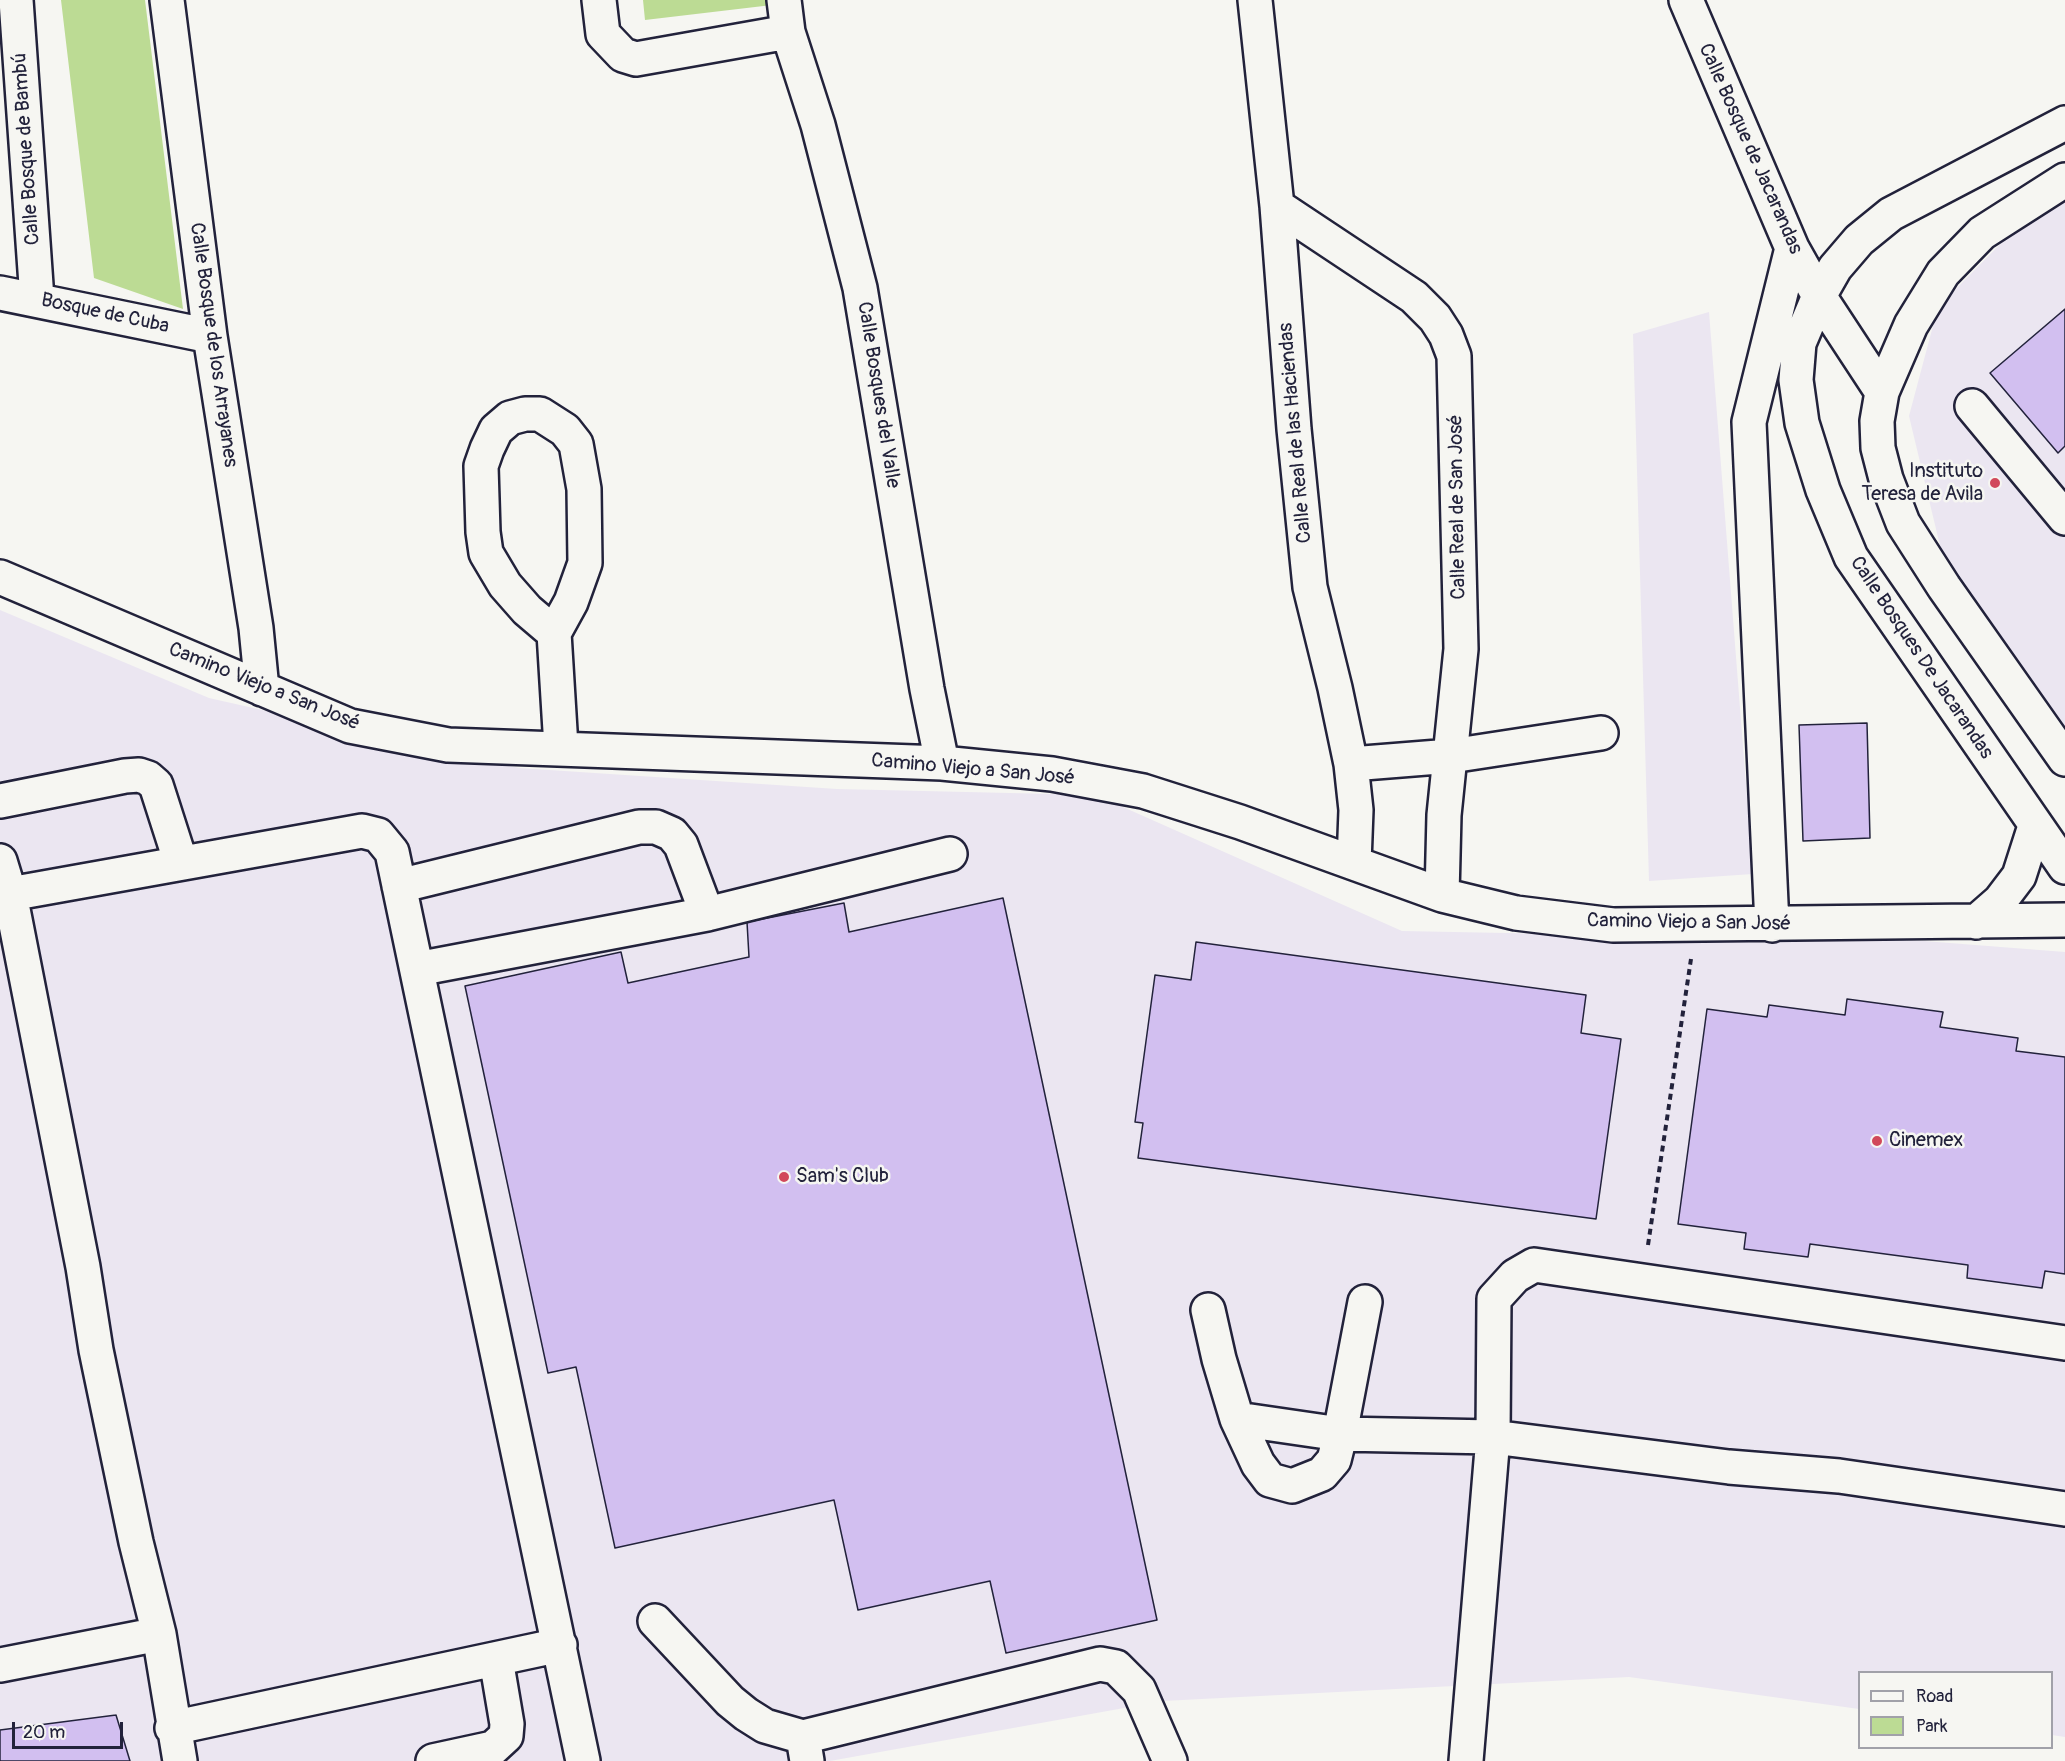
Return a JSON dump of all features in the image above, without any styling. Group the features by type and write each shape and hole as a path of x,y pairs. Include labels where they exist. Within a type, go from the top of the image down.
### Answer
{"street":[{"name":"Calle Bosque de Bambú","path":"16,0 37,299"},
{"name":"Calle Bosque de los Arrayanes","path":"167,0 210,336 256,628 262,689"},
{"path":"598,0 603,34 623,54 636,59 788,32"},
{"name":"Calle Bosques del Valle","path":"784,0 788,32 832,178 860,288 927,689 942,763"},
{"name":"Calle Real de las Haciendas","path":"1255,0 1277,206 1294,429 1310,587 1351,764 1356,810 1354,862"},
{"name":"Calle Bosque de Jacarandas","path":"1686,0 1792,248 1819,296 1882,392"},
{"path":"1819,296 1834,268 1859,240 1891,214 2065,123"},
{"path":"2065,180 1982,233 1943,273 1911,326 1882,392 1877,421 1878,448 1886,479 1903,523 1944,587 2055,724 2065,759"},
{"name":"Calle Real de San José","path":"1277,206 1414,297 1435,318 1446,335 1454,356 1461,649 1444,815 1442,895"},
{"path":"1772,925 1749,422 1792,248"},
{"name":"Bosque de Cuba","path":"0,293 210,336"},
{"name":"Calle Bosques De Jacarandas","path":"1819,296 1799,343 1796,380 1802,423 1823,490 1851,558 2065,867"},
{"path":"1972,406 2065,519"},
{"path":"554,633 527,610 505,585 486,553 483,532 481,466 487,448 496,430 510,418 525,414 540,414 566,430 576,444 584,489 585,563 571,602 554,633 561,747"},
{"name":"Camino Viejo a San José","path":"0,577 350,726 448,745 561,747 942,763 1052,774 1143,791 1354,862 1442,895 1515,913 1613,925 2065,920"},
{"path":"1351,764 1451,756 1600,733"},
{"path":"0,801 125,776 139,775 148,778 156,785 182,863"},
{"path":"1976,922 2001,901 2019,876 2035,826"},
{"path":"399,886 639,827 656,827 672,834 681,845 707,914"},
{"path":"10,894 362,831 378,835 392,852 583,1761"},
{"path":"417,969 707,914 950,854"},
{"path":"0,861 10,894 136,1542 159,1634 172,1728 180,1761"},
{"path":"1466,1761 1493,1437 1494,1299 1503,1288 1534,1265 2065,1343"},
{"path":"1208,1310 1219,1359 1237,1419 1258,1464 1270,1480 1292,1486 1322,1474 1334,1460 1365,1302"},
{"path":"1237,1419 1340,1434 1493,1437 1729,1467 1873,1481 2065,1509"},
{"path":"655,1621 730,1701 746,1714 805,1749 1100,1664 1116,1667 1139,1690 1170,1761"},
{"path":"0,1665 159,1634"},
{"path":"172,1728 560,1645"},
{"path":"433,1761 493,1748 506,1736 507,1724 496,1659"}],"path":[{"path":"1643,1281 1696,925"}],"shaded area":[{"name":"Instituto Teresa de Avila","path":"2065,197 2065,739 1941,550 1909,416 1938,307 2029,215"},
{"path":"1709,312 1753,874 1649,881 1633,334"},
{"path":"0,610 209,698 519,768 837,789 1096,795 1402,931 1924,941 2065,952 2065,1737 2053,1735 2053,1671 1858,1671 1858,1709 1629,1677 1163,1701 830,1761 0,1761"}],"green space":[{"path":"61,0 145,0 183,309 94,278"},
{"path":"643,0 772,0 772,5 645,20"}],"building":[{"path":"2065,309 2065,446 2058,453 1990,373"},
{"path":"1867,723 1870,838 1803,841 1799,725"},
{"name":"Sam's Club","path":"1003,898 1157,1620 1006,1653 990,1581 858,1610 834,1500 615,1548 576,1367 548,1373 465,986 621,952 628,983 749,957 747,922 844,903 849,932"},
{"path":"1196,942 1586,995 1581,1033 1621,1039 1596,1219 1138,1158 1143,1123 1135,1122 1155,975 1191,980"},
{"name":"Cinemex","path":"1847,999 1943,1012 1940,1027 2018,1038 2016,1051 2065,1057 2065,1274 2045,1271 2042,1288 1967,1278 1968,1265 1810,1244 1808,1257 1744,1249 1746,1233 1678,1224 1707,1009 1767,1017 1769,1005 1845,1015"},
{"path":"116,1715 130,1761 0,1761 0,1730"}],"place":[{"name":"Instituto Teresa de Avila","path":"1995,483"},
{"name":"Cinemex","path":"1877,1141"},
{"name":"Sam's Club","path":"784,1177"}]}
